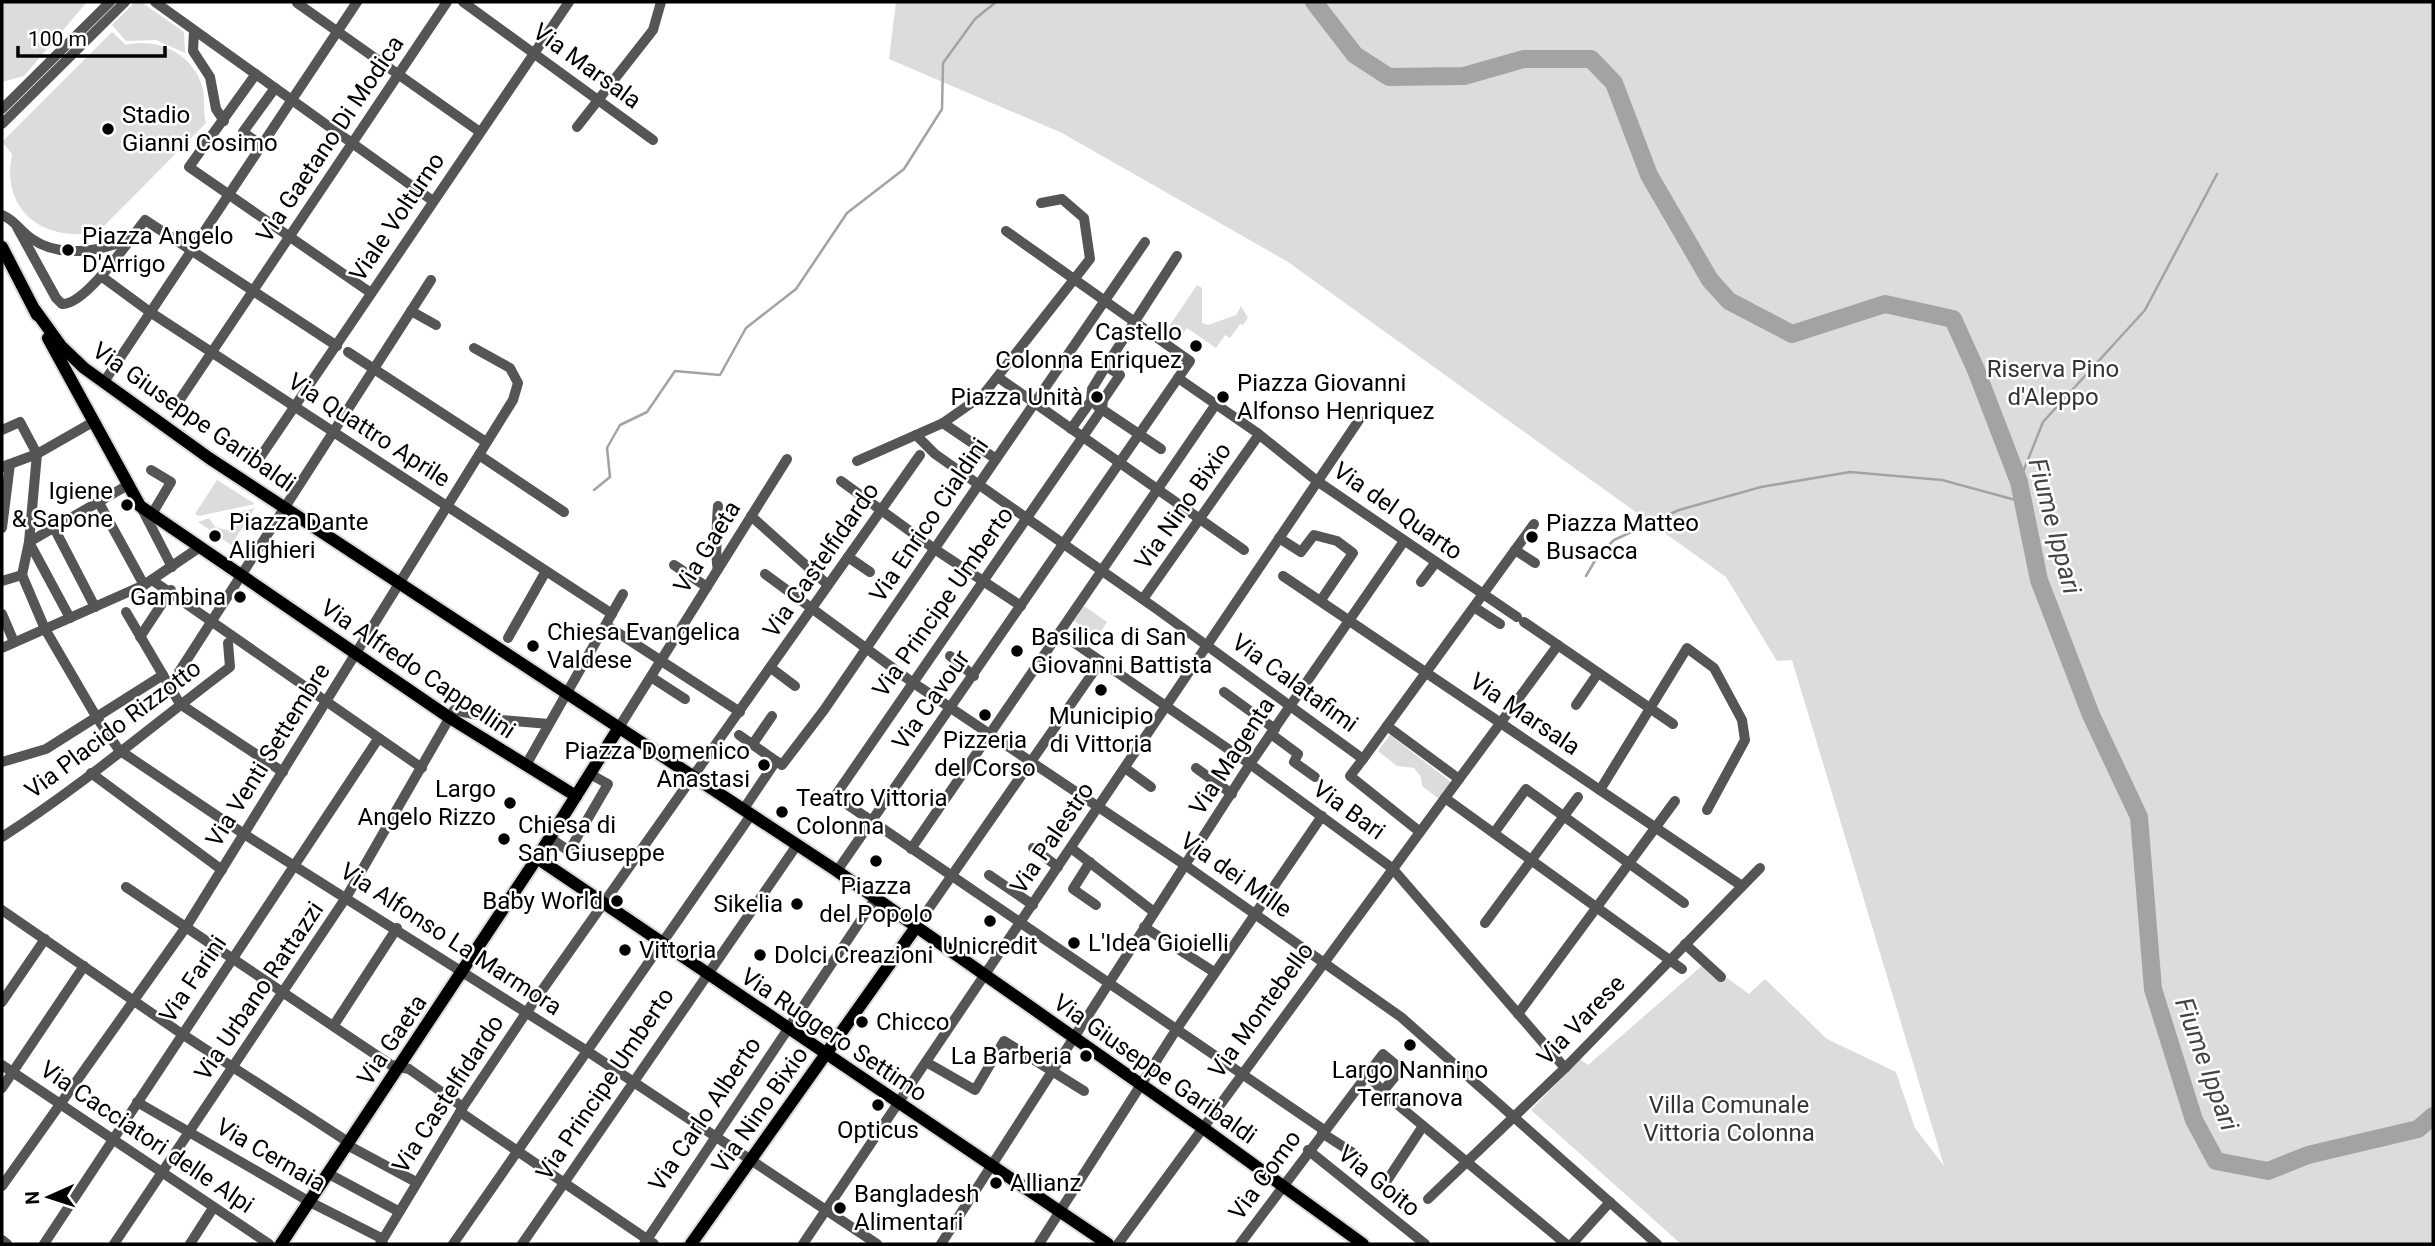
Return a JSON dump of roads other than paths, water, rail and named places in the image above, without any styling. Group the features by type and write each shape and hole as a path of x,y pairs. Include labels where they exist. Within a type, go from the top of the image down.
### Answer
{"main road":[{"path":"2,247 68,378 128,485 140,506 152,514"},
{"name":"Via Giuseppe Garibaldi","path":"35,310 61,346 84,368 209,458 837,871 874,901 986,975 1363,1244"},
{"path":"68,378 84,368"},
{"name":"Via Alfredo Cappellini","path":"152,514 450,718 576,796"},
{"name":"Via Gaeta","path":"281,1244 463,972 618,729"},
{"name":"Via Ruggero Settimo","path":"537,858 1108,1244"},
{"name":"Via Nino Bixio","path":"691,1244 916,930"}],"street":[{"path":"2,109 110,2"},
{"path":"2,124 125,2"},
{"path":"155,2 433,201"},
{"path":"104,382 357,2"},
{"name":"Via Gaetano Di Modica","path":"177,404 447,2"},
{"name":"Via Marsala","path":"463,2 653,140"},
{"name":"Viale Volturno","path":"261,456 569,2"},
{"path":"577,127 653,30 661,2"},
{"path":"297,3 480,132"},
{"path":"194,31 193,51 210,77 216,109 223,121"},
{"path":"256,74 188,167 371,293"},
{"path":"261,145 243,132 275,88"},
{"path":"857,461 943,423 983,395 1076,280 1090,259 1084,218 1062,199 1041,203"},
{"path":"2,215 41,245 70,250 106,248 131,237"},
{"path":"18,227 60,303 71,303 103,277 145,220 337,346"},
{"path":"916,435 935,454 1064,541 1190,361 1006,230"},
{"name":"Via Enrico Cialdini","path":"453,1244 663,944 747,813 776,761 782,765 936,550 978,483 1145,242"},
{"path":"1071,429 1091,401 1092,389 1177,256"},
{"name":"Via Quattro Aprile","path":"103,277 150,312 612,614"},
{"path":"170,687 239,574 431,280"},
{"path":"411,310 436,325"},
{"name":"Via Venti Settembre","path":"2,1186 186,927 513,400 519,383 510,368 474,348"},
{"path":"348,352 486,442"},
{"name":"Via Principe Umberto","path":"874,819 835,796 912,681 1103,410 1103,400 1120,375 1108,363"},
{"path":"999,378 1244,550"},
{"name":"Via del Quarto","path":"1177,381 1256,432 1317,481 1673,724"},
{"path":"1091,401 1161,449"},
{"path":"913,846 1105,570 1214,407"},
{"name":"Via Palestro","path":"803,1244 1359,421"},
{"path":"2,429 20,422 37,454 29,542 22,575 2,581"},
{"path":"2,528 6,466 37,454 93,422"},
{"path":"943,423 996,459"},
{"name":"Via Nino Bixio","path":"1143,599 1258,436"},
{"path":"479,455 564,513"},
{"name":"Via Castelfidardo","path":"382,1243 416,1182 526,1013 920,455"},
{"name":"Via Gaeta","path":"618,729 787,459"},
{"path":"152,470 171,482 152,514"},
{"path":"841,481 936,550 1019,605"},
{"path":"29,542 128,485"},
{"path":"98,501 148,583 169,592 422,768"},
{"path":"140,506 169,569 169,592 140,637"},
{"path":"718,506 719,534 715,563 718,569"},
{"path":"751,516 828,585"},
{"path":"1418,834 1350,776 1360,756 1427,672 1534,524"},
{"path":"54,526 95,607"},
{"path":"1279,538 1301,551 1314,535 1337,541 1353,553 1321,600"},
{"name":"Via Calatafimi","path":"1064,541 1360,756"},
{"name":"Via Cavour","path":"837,871 949,707 974,676 1064,541"},
{"name":"Via Magenta","path":"941,1244 1250,764 1404,541"},
{"path":"29,542 70,618"},
{"path":"2,648 148,583 200,547"},
{"path":"1515,550 1535,563"},
{"path":"848,557 870,572"},
{"path":"1421,582 1436,562"},
{"path":"674,565 706,587"},
{"path":"508,638 546,571"},
{"name":"Via dei Mille","path":"765,574 989,735 1185,865 1407,1022 1657,1244"},
{"name":"Via Alfonso La Marmora","path":"22,575 45,629 119,750 244,834 347,896 587,1051 877,1244"},
{"name":"Via Marsala","path":"1283,576 1742,886"},
{"path":"526,765 623,594"},
{"path":"1474,607 1500,624"},
{"path":"126,611 180,704 283,772"},
{"path":"2,614 14,642"},
{"path":"606,625 740,712"},
{"name":"Via Bari","path":"1060,635 1250,764 1392,867 1565,1068"},
{"name":"Via Placido Rizzotto","path":"2,837 58,801 119,750 230,667 228,643"},
{"path":"1388,724 1460,778 1558,645"},
{"path":"1600,790 1687,648 1714,668 1741,720 1745,740 1707,810"},
{"path":"950,656 974,676"},
{"path":"916,930 1101,661"},
{"path":"771,668 795,686"},
{"path":"1576,705 1598,673"},
{"path":"2,762 46,749 163,675"},
{"path":"651,677 685,699"},
{"path":"1224,692 1298,754 1294,762 1314,777"},
{"path":"450,718 454,710 501,720 549,724"},
{"path":"752,745 772,716"},
{"name":"Via Urbano Rattazzi","path":"114,1244 347,896 450,718"},
{"path":"739,735 776,761"},
{"name":"Via Farini","path":"44,1244 378,738"},
{"path":"1125,768 1151,787"},
{"path":"1196,768 1231,794"},
{"path":"91,773 222,870"},
{"path":"550,838 569,851 608,784 590,774"},
{"name":"Via Montebello","path":"1118,1244 1322,961 1392,867 1447,800 1460,778"},
{"path":"1494,833 1526,789 1684,903"},
{"path":"1485,922 1578,797"},
{"path":"1447,800 1682,968"},
{"path":"1518,1014 1675,801"},
{"path":"1039,1244 1213,972 1322,816"},
{"path":"874,819 1353,1153"},
{"name":"Via Principe Umberto","path":"522,1244 631,1082 797,845"},
{"path":"1033,848 1058,867"},
{"path":"1071,848 1154,912"},
{"path":"1090,862 1073,889 1096,905"},
{"name":"Via Varese","path":"1428,1199 1565,1068 1760,868"},
{"path":"989,875 1032,905"},
{"path":"126,887 285,991 391,1065 409,1069 517,1152 649,1243"},
{"name":"Via Carlo Alberto","path":"649,1243 715,1137 874,901"},
{"path":"2,910 348,1144 416,1182"},
{"path":"334,1025 397,928"},
{"path":"1144,928 1213,972"},
{"path":"2,1002 44,939"},
{"path":"1685,944 1721,977"},
{"path":"2,1088 84,966"},
{"path":"926,1062 975,1090 1004,1041 1084,1091"},
{"path":"1384,1090 1401,1069 1383,1054 1366,1074 1392,1100 1566,1244"},
{"name":"Via Cacciatori delle Alpi","path":"2,1065 269,1244"},
{"name":"Via Como","path":"1240,1244 1366,1074"},
{"name":"Via Cernaia","path":"137,1102 310,1202 379,1237 382,1243"},
{"path":"1386,1182 1423,1126"},
{"name":"Via Goito","path":"1308,1150 1425,1244"},
{"path":"329,1174 398,1212"},
{"path":"1572,1244 1610,1202"},
{"path":"190,1244 213,1208"},
{"path":"2,1240 7,1244"}],"waterway":[{"path":"594,490 610,477 607,448 620,425 647,412 675,371 720,375 746,328 796,289 847,213 904,169 942,109 943,63 975,19 996,2"},
{"name":"Fiume Ippari","path":"1314,2 1355,55 1389,77 1464,76 1524,59 1591,59 1614,83 1649,175 1710,280 1729,301 1792,334 1885,304 1953,319 1976,370 2019,482 2039,580 2091,715 2139,817 2153,989 2194,1120 2216,1161 2268,1171 2308,1155 2418,1129 2433,1116"},
{"path":"2019,482 2043,422 2145,310 2217,174"},
{"path":"1586,576 1597,557 1614,540 1679,510 1761,487 1850,472 1942,480 2023,502"}],"place":[{"name":"Stadio Gianni Cosimo","path":"108,129"},
{"name":"Piazza Angelo D'Arrigo","path":"68,250"},
{"name":"Castello Colonna Enriquez","path":"1196,346"},
{"name":"Piazza Unità","path":"1097,397"},
{"name":"Piazza Giovanni Alfonso Henriquez","path":"1223,397"},
{"name":"Igiene & Sapone","path":"127,505"},
{"name":"Piazza Dante Alighieri","path":"215,536"},
{"name":"Piazza Matteo Busacca","path":"1532,537"},
{"name":"Gambina","path":"240,597"},
{"name":"Chiesa Evangelica Valdese","path":"533,646"},
{"name":"Basilica di San Giovanni Battista","path":"1017,651"},
{"name":"Municipio di Vittoria","path":"1101,690"},
{"name":"Pizzeria del Corso","path":"985,715"},
{"name":"Piazza Domenico Anastasi","path":"764,765"},
{"name":"Largo Angelo Rizzo","path":"510,803"},
{"name":"Teatro Vittoria Colonna","path":"782,812"},
{"name":"Chiesa di San Giuseppe","path":"504,839"},
{"name":"Piazza del Popolo","path":"876,861"},
{"name":"Baby World","path":"617,901"},
{"name":"Sikelia","path":"797,904"},
{"name":"Unicredit","path":"990,921"},
{"name":"L'Idea Gioielli","path":"1074,943"},
{"name":"Vittoria","path":"625,950"},
{"name":"Dolci Creazioni","path":"760,955"},
{"name":"Chicco","path":"862,1022"},
{"name":"Largo Nannino Terranova","path":"1410,1045"},
{"name":"La Barberia","path":"1086,1056"},
{"name":"Opticus","path":"878,1105"},
{"name":"Allianz","path":"996,1183"},
{"name":"Bangladesh Alimentari","path":"840,1208"}],"park label":[{"name":"Riserva Pino d'Aleppo","path":"2053,383"},
{"name":"Villa Comunale Vittoria Colonna","path":"1729,1119"}]}
